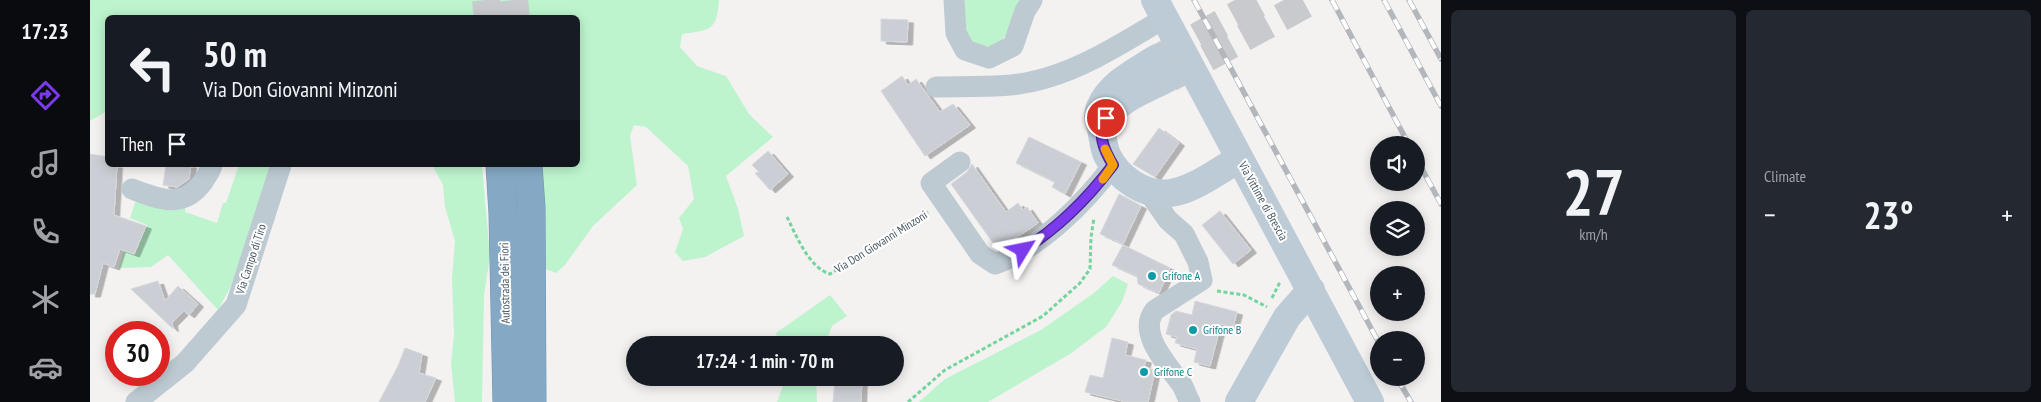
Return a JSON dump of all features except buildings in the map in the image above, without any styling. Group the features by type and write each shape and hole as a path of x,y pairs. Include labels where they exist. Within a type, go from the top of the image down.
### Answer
{"highway":[{"name":"Autostrada dei Fiori","path":"500,167 503,213 507,402"},
{"path":"528,167 531,208 532,402"}],"street":[{"path":"954,0 956,33 965,50 989,58 1013,46 1025,11 1032,0"},
{"path":"936,87 1022,84 1046,79 1070,69 1160,9"},
{"name":"Via Vittime di Brescia","path":"1160,9 1312,290 1370,402"},
{"path":"960,162 931,183 980,254 995,264 1008,259 1038,241 1075,209 1106,175 1107,154 1097,119 1099,109 1114,85 1162,68"},
{"path":"1106,175 1125,180 1147,190 1171,193 1189,188 1240,159"},
{"path":"132,189 163,201 179,200 197,190 211,167"},
{"name":"Via Campo di Tiro","path":"136,402 184,363 236,305 280,167"},
{"path":"1147,190 1168,220 1184,234 1198,262 1202,280 1155,310 1150,316 1149,326 1156,349 1183,386 1190,402"},
{"path":"1239,402 1272,313 1312,290"}],"path":[{"path":"908,402 945,370 1043,316 1080,283 1090,268 1091,237 1106,175"},
{"name":"Via Don Giovanni Minzoni","path":"787,216 810,258 822,272 830,274 943,202"},
{"path":"1202,280 1220,292 1244,295 1272,313 1280,280"}],"green space":[{"path":"90,0 719,0 714,23 705,30 682,34 680,47 697,66 726,76 749,114 773,137 726,176 738,209 744,236 705,257 683,261 675,252 683,229 679,218 694,199 688,166 646,127 634,125 630,136 637,185 593,226 565,265 556,273 545,269 541,167 580,167 580,15 105,15 105,112 90,121"},
{"path":"961,0 1021,0 1004,38 990,46 980,45 968,39"},
{"path":"238,167 271,167 232,284 218,310 168,255 151,267 119,268 124,251 135,255 147,225 130,218 137,197 186,204 185,212 217,223 223,203 226,203"},
{"path":"433,167 482,167 490,256 484,295 482,402 455,402 451,363 454,335 452,278 455,241 445,207 443,185"},
{"path":"1113,276 1128,284 1122,302 1106,327 1070,354 988,402 919,402 945,379 1041,330 1094,293"},
{"path":"830,295 847,316 832,326 828,336 776,336 776,333"},
{"path":"783,386 816,386 817,402 777,402"}],"tunnel":[{"path":"486,0 488,15"},
{"path":"514,0 516,15"},
{"path":"1160,57 1264,0"},
{"path":"1170,78 1313,0"}],"railway":[{"path":"1194,0 1373,331"},
{"path":"1332,0 1404,136"},
{"path":"1384,0 1441,106"},
{"path":"1409,0 1441,59"},
{"path":"1425,175 1441,204"},
{"path":"1402,386 1411,402"}],"slow traffic":[{"path":"1103,179 1113,165 1105,149"}],"place":[{"name":"Grifone A","path":"1152,276"},
{"name":"Grifone B","path":"1193,330"},
{"name":"Grifone C","path":"1144,372"}],"route":[{"path":"1023,250 1038,241 1075,209 1098,185 1113,165 1102,139 1101,128 1106,118"}]}
